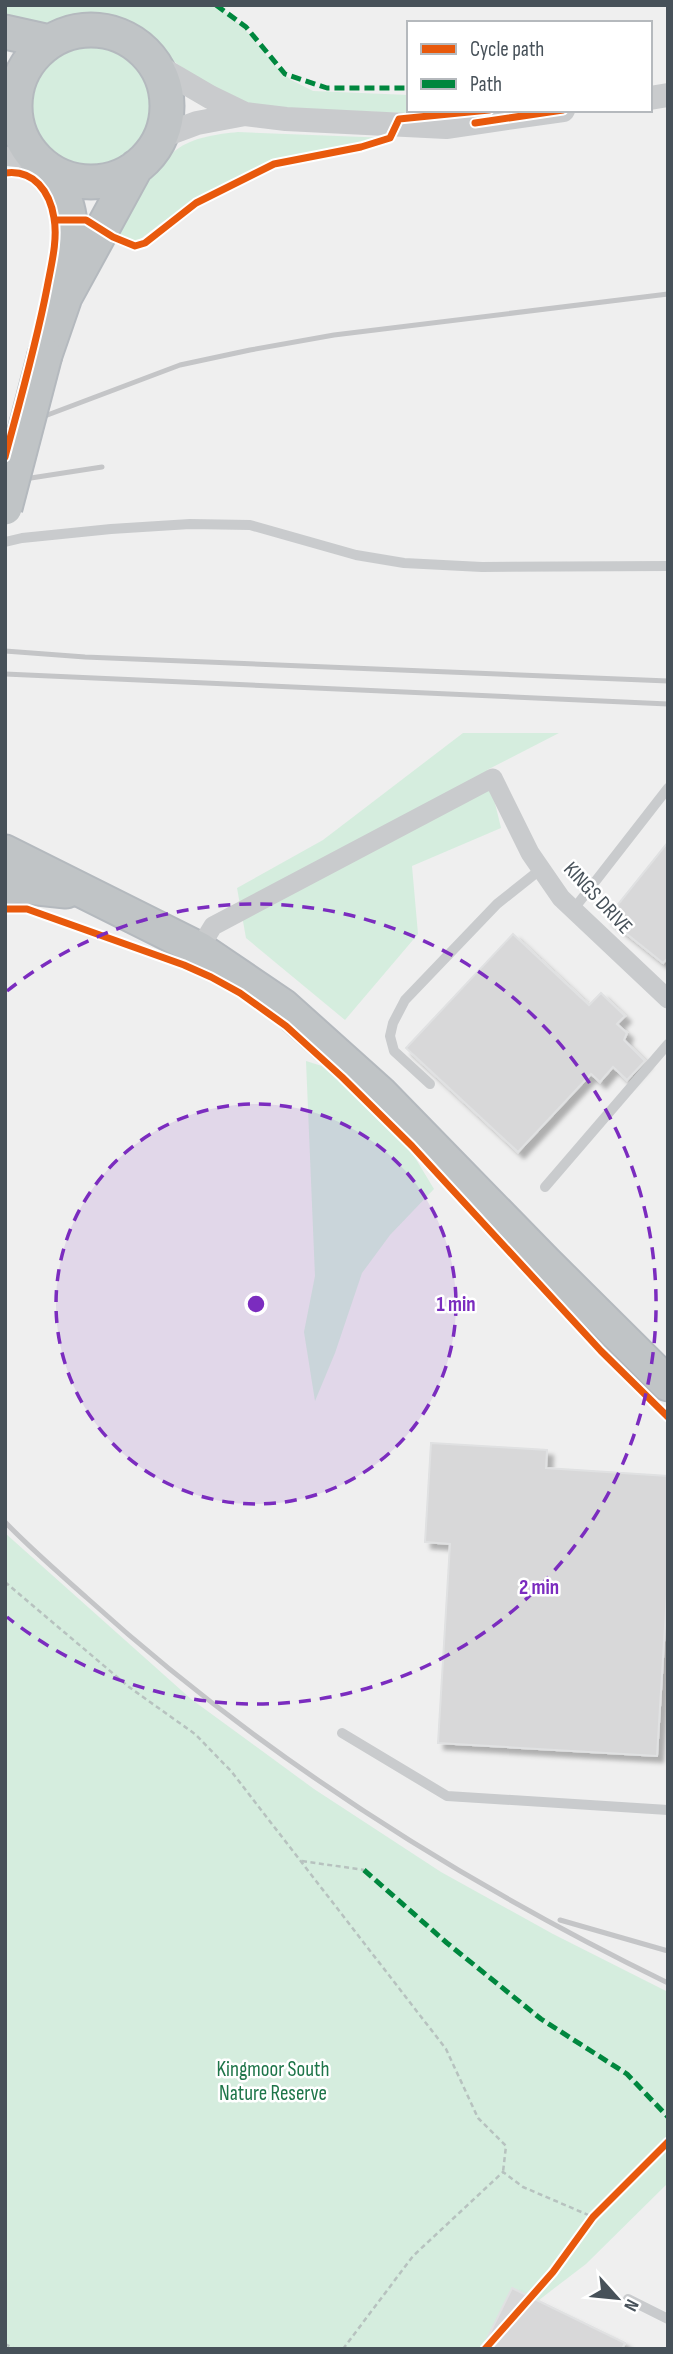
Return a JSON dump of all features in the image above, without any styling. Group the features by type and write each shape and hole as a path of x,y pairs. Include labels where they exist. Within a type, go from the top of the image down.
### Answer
{"highway":[{"path":"31,162 64,177 94,182 123,175 136,167 146,159 162,136 168,108 165,86 157,66 136,44 108,31 78,30 50,42 30,62 11,95 21,136 31,162 64,194 72,220 65,297"},
{"path":"5,32 50,42"},
{"path":"5,508 45,355 65,297 136,167"},
{"path":"5,852 199,949 284,1006 380,1093 668,1384"},
{"path":"5,887 86,894"}],"street":[{"path":"157,66 245,114"},
{"path":"162,136 197,123 245,114 341,124 446,127 549,112"},
{"name":"KINGS DRIVE","path":"199,949 213,926 493,778 530,853 561,898 668,999"}],"lane":[{"path":"5,542 111,529 190,524 250,525 356,555 404,563 482,567 668,566"},
{"path":"573,910 668,788"},
{"path":"430,1084 394,1051 390,1036 393,1023 405,1000 497,904 541,869"},
{"path":"545,1188 668,1044"},
{"path":"342,1733 447,1796 668,1810"},
{"path":"628,2299 668,2319"}],"path":[{"path":"5,1582 129,1687 195,1734 231,1771 446,2049 478,2118 506,2146 503,2172 412,2256 343,2349"},
{"path":"302,1861 364,1870"},
{"path":"503,2172 523,2187 593,2217"},
{"path":"585,2228 601,2208"},
{"path":"5,2344 15,2349"}],"green space":[{"path":"5,5 219,5 291,80 313,91 407,95 407,112 424,112 424,114 264,107 209,87 172,60 139,27 122,19 87,15 50,26 5,19"},
{"path":"93,43 118,48 138,62 152,82 157,107 152,132 138,152 118,166 93,171 68,166 48,152 34,132 29,107 34,82 48,62 68,48"},
{"path":"238,132 389,138 366,148 303,159 247,175 209,192 138,241 114,233 150,178 176,150 198,139"},
{"path":"463,733 559,733 487,770 501,828 412,866 418,934 345,1020 246,938 237,888 323,840"},
{"path":"306,1061 322,1066 388,1113 434,1189 390,1235 362,1273 335,1353 315,1401 304,1332 315,1276"},
{"name":"Kingmoor South Nature Reserve","path":"5,1533 191,1699 314,1789 441,1872 553,1934 668,1992 668,2183 586,2264 501,2329 483,2349 5,2349"}],"building":[{"path":"668,842 668,958 663,963 607,918"},
{"path":"513,934 589,1005 601,993 625,1016 617,1024 627,1033 624,1040 645,1061 627,1080 613,1067 600,1082 591,1074 518,1152 406,1048"},
{"path":"431,1443 547,1450 546,1468 668,1476 668,1577 657,1756 438,1743 450,1544 425,1542"},
{"path":"512,2288 625,2343 622,2349 482,2349"}],"railway":[{"path":"5,431 180,365 250,350 334,335 668,294"},
{"path":"5,482 102,467"},
{"path":"5,651 85,657 668,681"},
{"path":"5,674 668,704"},
{"path":"5,1522 153,1655 221,1710 291,1761 364,1811 513,1902 668,1983"},
{"path":"560,1920 668,1951"}],"marked path":[{"path":"216,5 246,27 285,74 327,88 407,88"},
{"path":"364,1870 447,1943 541,2019 627,2074 668,2117"}],"cycle path":[{"path":"55,220 86,220 113,237 135,246 145,243 196,203 274,164 361,147 390,138 399,119 469,112"},
{"path":"475,123 549,112"},
{"path":"5,173 24,175 39,184 52,208 55,235 38,331 5,457"},
{"path":"5,909 27,909 184,965 240,993 286,1026 412,1146 601,1351 668,1417"},
{"path":"485,2349 553,2272 593,2217 668,2142"}]}
